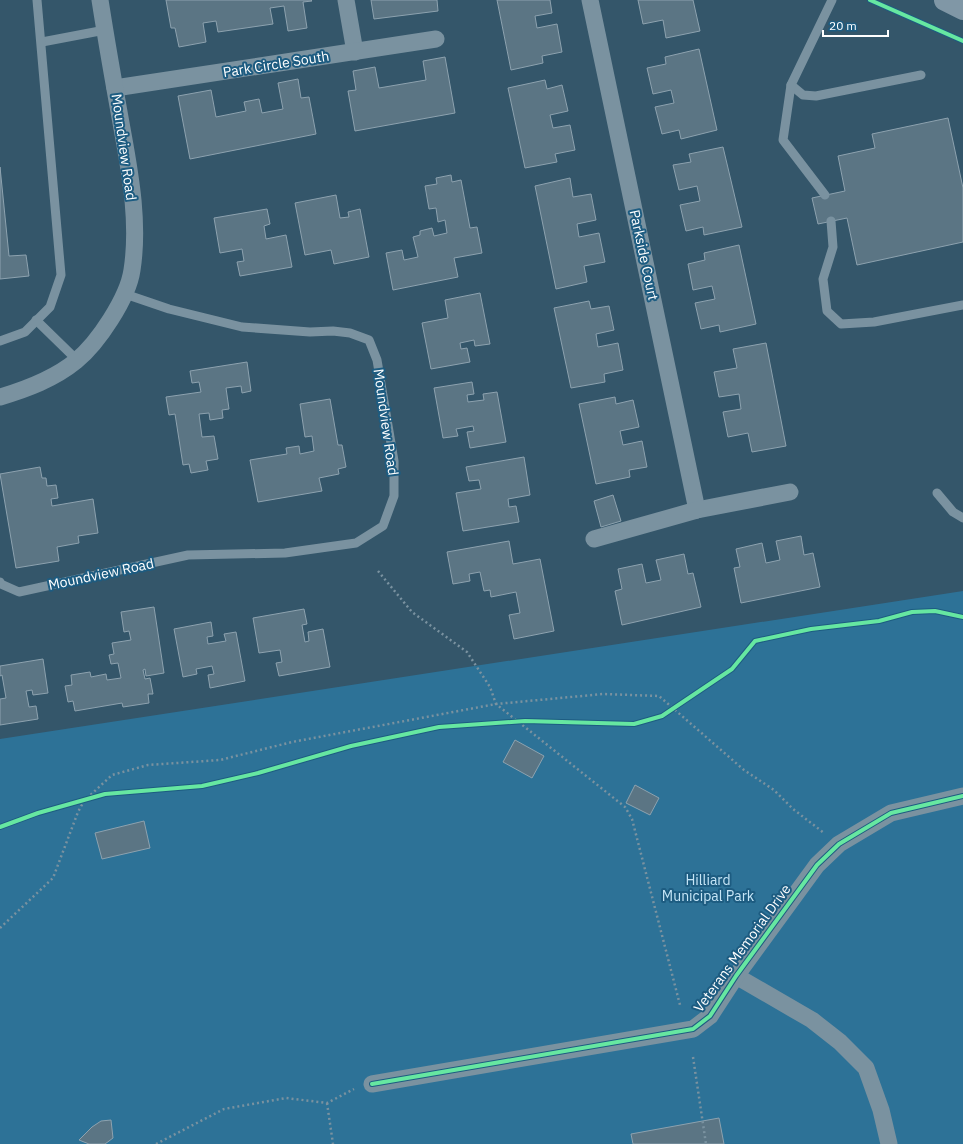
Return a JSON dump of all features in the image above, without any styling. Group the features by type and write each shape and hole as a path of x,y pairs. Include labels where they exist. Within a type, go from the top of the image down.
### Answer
{"main road":[{"path":"945,0 963,9"}],"street":[{"name":"Moundview Road","path":"0,397 33,387 77,360 99,335 117,311 125,294 132,272 134,250 132,186 100,0"},
{"path":"346,0 355,52"},
{"name":"Parkside Court","path":"590,0 697,510"},
{"name":"Park Circle South","path":"115,88 436,39"},
{"path":"594,539 697,510 790,492"},
{"name":"Veterans Memorial Drive","path":"372,1084 693,1029 710,1016 736,976 818,865 839,844 891,813 963,796"},
{"path":"736,976 812,1020 840,1042 866,1068 881,1110 889,1144"}],"lane":[{"path":"0,341 25,332 50,306 61,275 42,42 37,0"},
{"path":"825,195 783,140 791,85 832,0"},
{"path":"42,42 105,30"},
{"path":"791,85 803,95 816,96 921,74"},
{"path":"831,221 833,247 823,279 827,311 841,324 874,322 963,305"},
{"name":"Moundview Road","path":"0,582 1,584 19,592 188,555 285,553 356,543 383,526 394,496 394,461 377,360 369,340 350,333 332,331 310,332 242,327 169,309 125,294"},
{"path":"36,320 77,360"},
{"path":"937,493 953,512 963,518"}],"path":[{"path":"378,571 412,612 467,652 490,687 496,704 625,807 632,819 680,1006"},
{"path":"0,928 53,878 78,812 84,801 112,775 148,766 220,760 292,742 496,704 603,694 659,696 744,770 774,790 793,809 839,844"},
{"path":"668,712 680,704"},
{"path":"510,723 525,721"},
{"path":"77,803 98,797"},
{"path":"693,1057 706,1144"},
{"path":"156,1144 224,1109 286,1098 327,1103 355,1089"},
{"path":"327,1103 333,1144"}],"green space":[{"name":"Hilliard Municipal Park","path":"963,591 963,1144 0,1144 0,739"}],"building":[{"path":"166,0 312,1 303,2 307,28 288,31 284,6 270,8 273,24 218,32 216,21 203,23 206,42 179,47 175,28 171,28"},
{"path":"371,0 437,0 438,11 374,19"},
{"path":"497,0 550,0 552,13 535,16 537,28 557,24 562,52 542,56 543,63 511,70"},
{"path":"638,0 693,0 700,31 666,38 663,20 643,24"},
{"path":"699,49 717,130 681,139 679,130 662,134 655,107 674,103 671,90 653,94 647,68 666,64 665,57"},
{"path":"445,57 455,113 355,131 348,91 356,90 353,71 375,67 379,88 426,80 423,61"},
{"path":"298,79 301,98 309,97 316,134 190,159 178,96 211,90 216,117 246,111 244,102 259,99 262,113 283,109 278,83"},
{"path":"545,80 547,89 562,85 568,111 550,115 553,128 570,125 575,150 555,154 557,162 525,168 508,88"},
{"path":"948,118 963,188 963,242 857,265 847,218 818,224 812,198 845,191 838,156 875,148 872,134"},
{"path":"723,147 742,227 704,235 703,227 686,231 680,205 700,201 697,186 679,190 673,165 691,162 689,154"},
{"path":"0,167 9,256 26,255 29,276 0,279"},
{"path":"451,175 452,182 461,180 470,228 477,227 482,253 454,258 458,277 393,290 386,253 402,250 404,260 418,257 413,237 420,235 420,231 432,228 434,236 447,233 445,220 438,222 436,208 429,209 425,186 437,184 436,178"},
{"path":"570,178 573,197 591,194 596,220 577,224 579,237 599,233 605,262 584,266 587,282 556,289 535,186"},
{"path":"336,195 340,218 349,217 348,212 360,209 369,257 334,264 331,250 305,255 295,203"},
{"path":"267,209 270,224 264,226 266,239 286,235 292,267 240,276 237,262 244,261 242,249 220,253 214,218"},
{"path":"739,245 756,324 720,332 719,325 701,329 695,303 715,299 712,286 693,290 688,264 705,260 704,253"},
{"path":"480,293 490,344 475,346 474,340 460,343 461,349 467,348 470,362 431,369 422,323 448,318 445,300"},
{"path":"589,301 591,309 609,306 614,330 596,334 598,347 618,343 623,370 604,374 605,382 571,388 554,308"},
{"path":"766,343 786,446 752,452 748,433 728,437 723,412 741,409 739,394 719,397 714,372 737,368 733,349"},
{"path":"247,362 251,391 242,393 241,386 226,388 229,409 222,410 223,418 210,420 209,413 199,414 202,437 214,436 218,459 206,461 208,470 191,473 189,464 183,465 175,414 169,415 166,397 201,392 199,382 192,383 190,371"},
{"path":"472,382 474,394 467,395 468,402 484,400 483,394 497,392 506,442 470,448 467,432 474,431 473,426 456,429 458,436 443,438 434,388"},
{"path":"615,397 616,404 633,400 639,427 620,431 623,445 642,441 647,467 629,470 630,477 596,484 579,404"},
{"path":"330,399 338,445 342,445 346,467 338,469 339,474 319,478 322,491 258,502 250,460 287,454 286,448 299,446 300,454 314,451 312,436 305,437 300,404"},
{"path":"524,457 530,495 508,499 509,507 516,506 519,522 463,531 456,493 481,489 479,480 469,481 466,467"},
{"path":"40,467 42,478 46,478 47,486 56,485 58,498 51,499 52,506 93,499 98,533 78,536 79,543 57,547 59,561 16,568 0,474"},
{"path":"613,495 621,521 601,527 594,501"},
{"path":"801,536 804,555 813,553 820,587 741,603 734,568 740,567 736,549 762,543 766,563 780,560 776,541"},
{"path":"509,541 513,564 540,559 554,631 514,639 509,615 520,613 516,592 491,597 490,590 484,591 480,572 469,574 470,581 453,584 447,552"},
{"path":"684,554 688,574 693,573 701,607 622,625 615,591 622,589 618,569 642,564 646,583 661,580 656,560"},
{"path":"154,607 164,673 146,676 145,669 143,670 145,679 150,678 153,694 148,694 149,703 123,707 122,703 75,711 73,701 68,702 65,686 72,685 71,675 90,672 91,677 106,674 107,680 121,678 118,663 111,664 109,655 114,654 112,643 131,640 129,631 124,632 121,612"},
{"path":"304,609 307,624 302,625 305,642 309,641 308,632 323,629 330,667 279,676 276,663 282,662 280,650 259,653 253,618"},
{"path":"211,622 213,636 207,637 208,644 226,641 224,634 236,632 245,681 210,688 208,675 214,674 212,666 196,669 197,674 183,677 174,629"},
{"path":"43,659 48,693 33,695 32,690 26,691 29,707 36,706 38,719 0,725 0,699 6,698 2,675 0,676 0,666"},
{"path":"515,740 544,756 532,778 503,762"},
{"path":"635,785 659,798 650,815 626,803"},
{"path":"144,821 150,848 102,859 95,833"},
{"path":"719,1118 724,1144 633,1144 631,1134"},
{"path":"111,1120 113,1138 105,1144 89,1144 79,1140 92,1127 101,1121"}],"cycle path":[{"path":"870,0 963,41"},
{"path":"0,827 38,813 105,794 202,786 258,773 351,746 439,727 525,721 634,724 662,716 732,669 755,641 811,629 879,621 912,612 935,611 963,617"},
{"path":"372,1084 693,1029 710,1016 736,976 817,865 839,844 891,813 963,796"}]}
